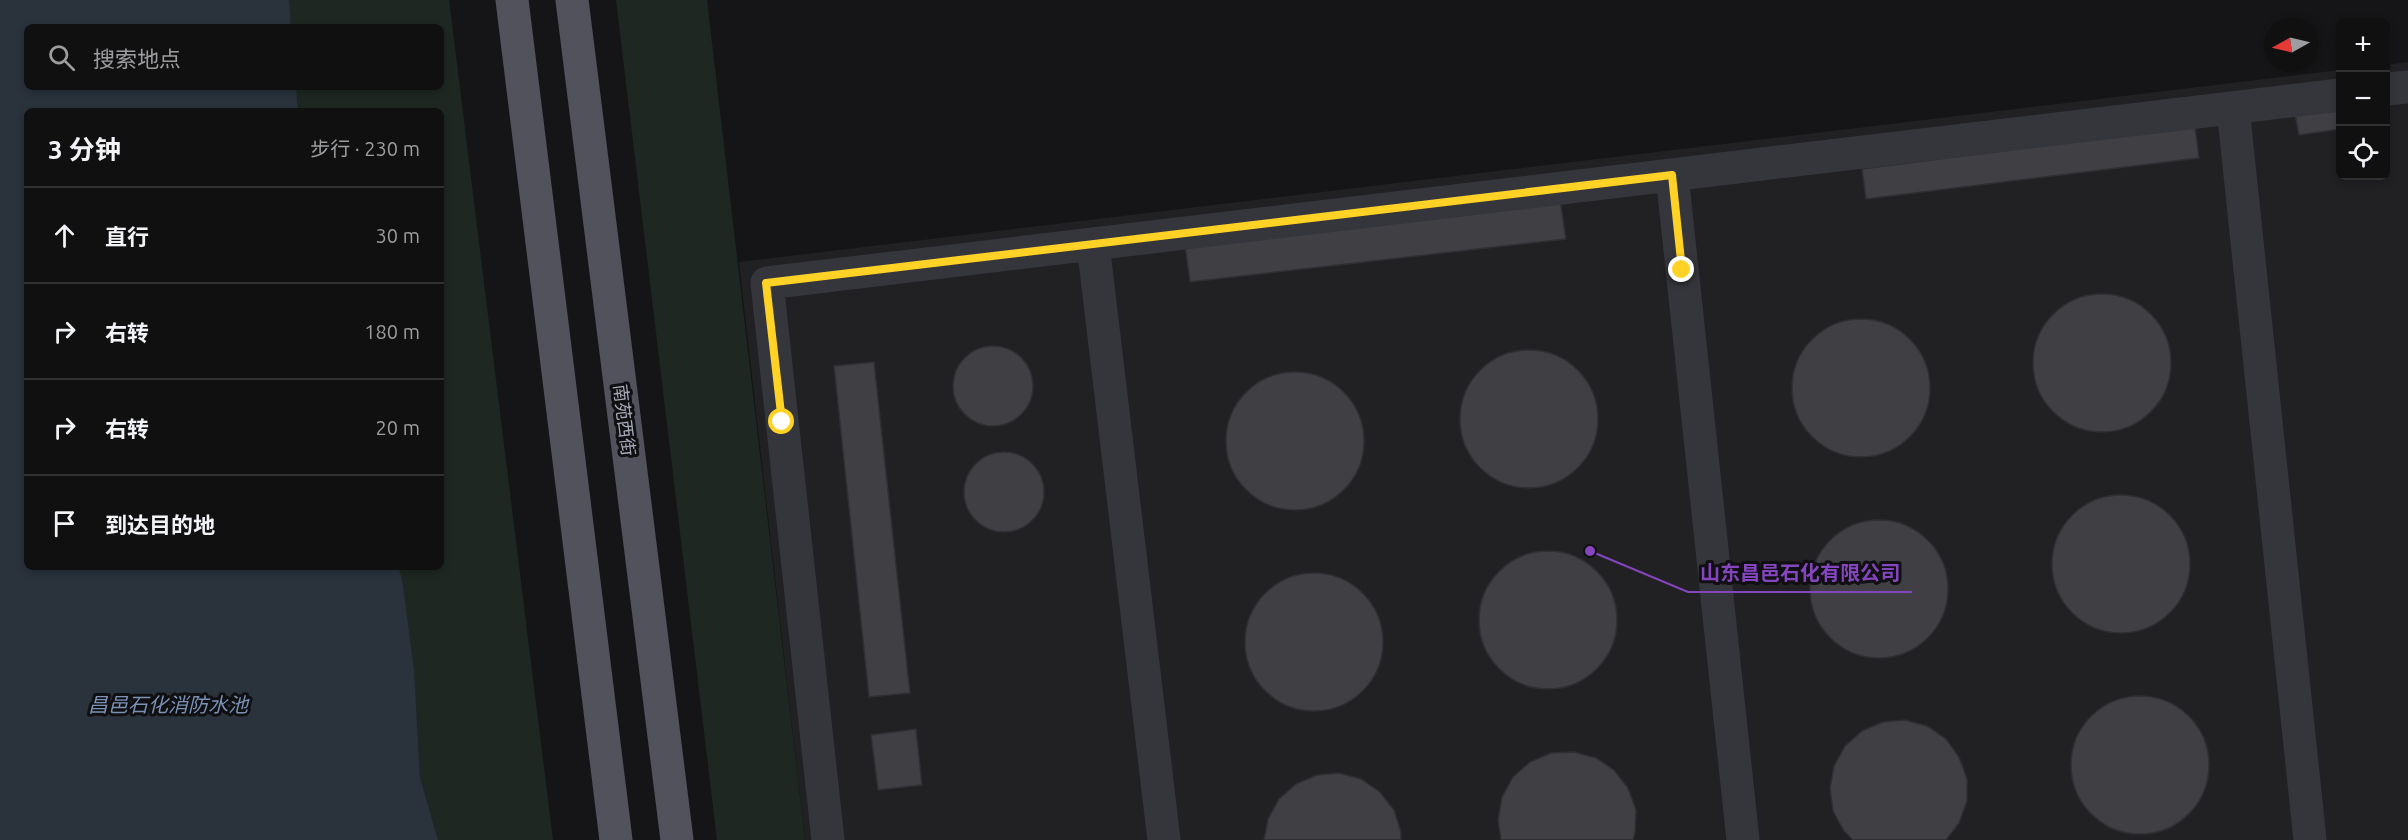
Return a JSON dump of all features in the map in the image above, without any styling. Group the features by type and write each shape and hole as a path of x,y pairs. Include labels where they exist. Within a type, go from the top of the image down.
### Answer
{"main road":[{"path":"512,0 616,840"},
{"name":"南苑西街","path":"572,0 677,840"}],"lane":[{"path":"2390,89 2408,87"},
{"path":"828,840 766,283 2336,95"},
{"path":"2233,108 2310,840"},
{"path":"1672,175 1743,840"},
{"path":"1094,244 1164,840"}],"shaded area":[{"name":"昌邑石化消防水池","path":"0,0 449,0 553,840 0,840"},
{"path":"616,0 707,0 805,840 717,840"},
{"path":"2408,62 2408,840 805,840 739,262 2336,70 2336,180 2390,180 2390,64"}],"water":[{"name":"昌邑石化消防水池","path":"0,0 289,0 291,24 24,24 24,90 296,90 298,108 24,108 24,570 399,570 414,670 420,778 438,840 0,840"}],"building":[{"path":"2336,108 2336,130 2299,135 2295,114"},
{"path":"2195,126 2199,158 1866,199 1862,169"},
{"path":"1560,200 1566,239 1190,282 1185,245"},
{"path":"2102,294 2128,300 2151,314 2165,337 2171,363 2165,389 2151,412 2128,426 2102,432 2076,426 2053,412 2039,389 2033,363 2039,337 2053,314 2076,300"},
{"path":"1861,319 1887,325 1899,331 1909,340 1918,350 1924,362 1930,388 1924,414 1918,426 1909,436 1899,445 1887,451 1861,457 1835,451 1823,445 1813,436 1804,426 1798,414 1792,388 1798,362 1804,350 1813,340 1823,331 1835,325"},
{"path":"993,346 1008,349 1021,358 1030,371 1033,386 1030,401 1021,414 1008,423 993,426 978,423 965,414 956,401 953,386 956,371 965,358 978,349"},
{"path":"1529,350 1555,356 1567,362 1577,371 1586,381 1592,393 1598,419 1592,445 1586,457 1577,467 1567,476 1555,482 1529,488 1503,482 1491,476 1481,467 1472,457 1466,445 1460,419 1466,393 1472,381 1481,371 1491,362 1503,356"},
{"path":"874,362 910,693 869,697 834,366"},
{"path":"1295,372 1321,378 1333,384 1343,393 1352,403 1358,415 1364,441 1358,467 1352,479 1343,489 1333,498 1321,504 1295,510 1269,504 1257,498 1247,489 1238,479 1232,467 1226,441 1232,415 1238,403 1247,393 1257,384 1269,378"},
{"path":"1004,452 1019,455 1032,464 1041,477 1044,492 1041,507 1032,520 1019,529 1004,532 989,529 976,520 967,507 964,492 967,477 976,464 989,455"},
{"path":"2121,495 2147,501 2159,507 2169,516 2178,526 2184,538 2190,564 2184,590 2178,602 2169,612 2159,621 2147,627 2121,633 2095,627 2083,621 2073,612 2064,602 2058,590 2052,564 2058,538 2064,526 2073,516 2083,507 2095,501"},
{"path":"1879,520 1905,526 1928,540 1942,563 1948,589 1942,615 1928,638 1905,652 1879,658 1853,652 1830,638 1816,615 1810,589 1816,563 1830,540 1853,526"},
{"path":"1548,551 1574,557 1597,571 1611,594 1617,620 1611,646 1597,669 1574,683 1548,689 1522,683 1499,669 1485,646 1479,620 1485,594 1499,571 1522,557"},
{"path":"1314,573 1340,579 1352,585 1362,594 1371,604 1377,616 1383,642 1377,668 1371,680 1362,690 1352,699 1340,705 1314,711 1288,705 1276,699 1266,690 1257,680 1251,668 1245,642 1251,616 1257,604 1266,594 1276,585 1288,579"},
{"path":"2140,696 2166,702 2178,708 2188,717 2197,727 2203,739 2209,765 2203,791 2197,803 2188,813 2178,822 2166,828 2140,834 2114,828 2102,822 2092,813 2083,803 2077,791 2071,765 2077,739 2083,727 2092,717 2102,708 2114,702"},
{"path":"1905,720 1927,726 1946,739 1959,757 1967,779 1967,801 1959,823 1946,840 1853,840 1844,831 1833,811 1830,788 1834,766 1845,746 1862,731 1883,722"},
{"path":"916,729 922,785 878,790 871,735"},
{"path":"1574,752 1596,758 1614,770 1628,788 1636,810 1633,840 1501,840 1498,820 1502,797 1513,777 1530,762 1551,753"},
{"path":"1339,773 1361,779 1380,792 1394,810 1401,832 1401,840 1264,840 1268,819 1279,799 1296,784 1317,775"}],"place":[{"name":"山东昌邑石化有限公司","path":"1590,551"}],"route":[{"path":"782,422 766,283 1672,175 1682,270"}]}
